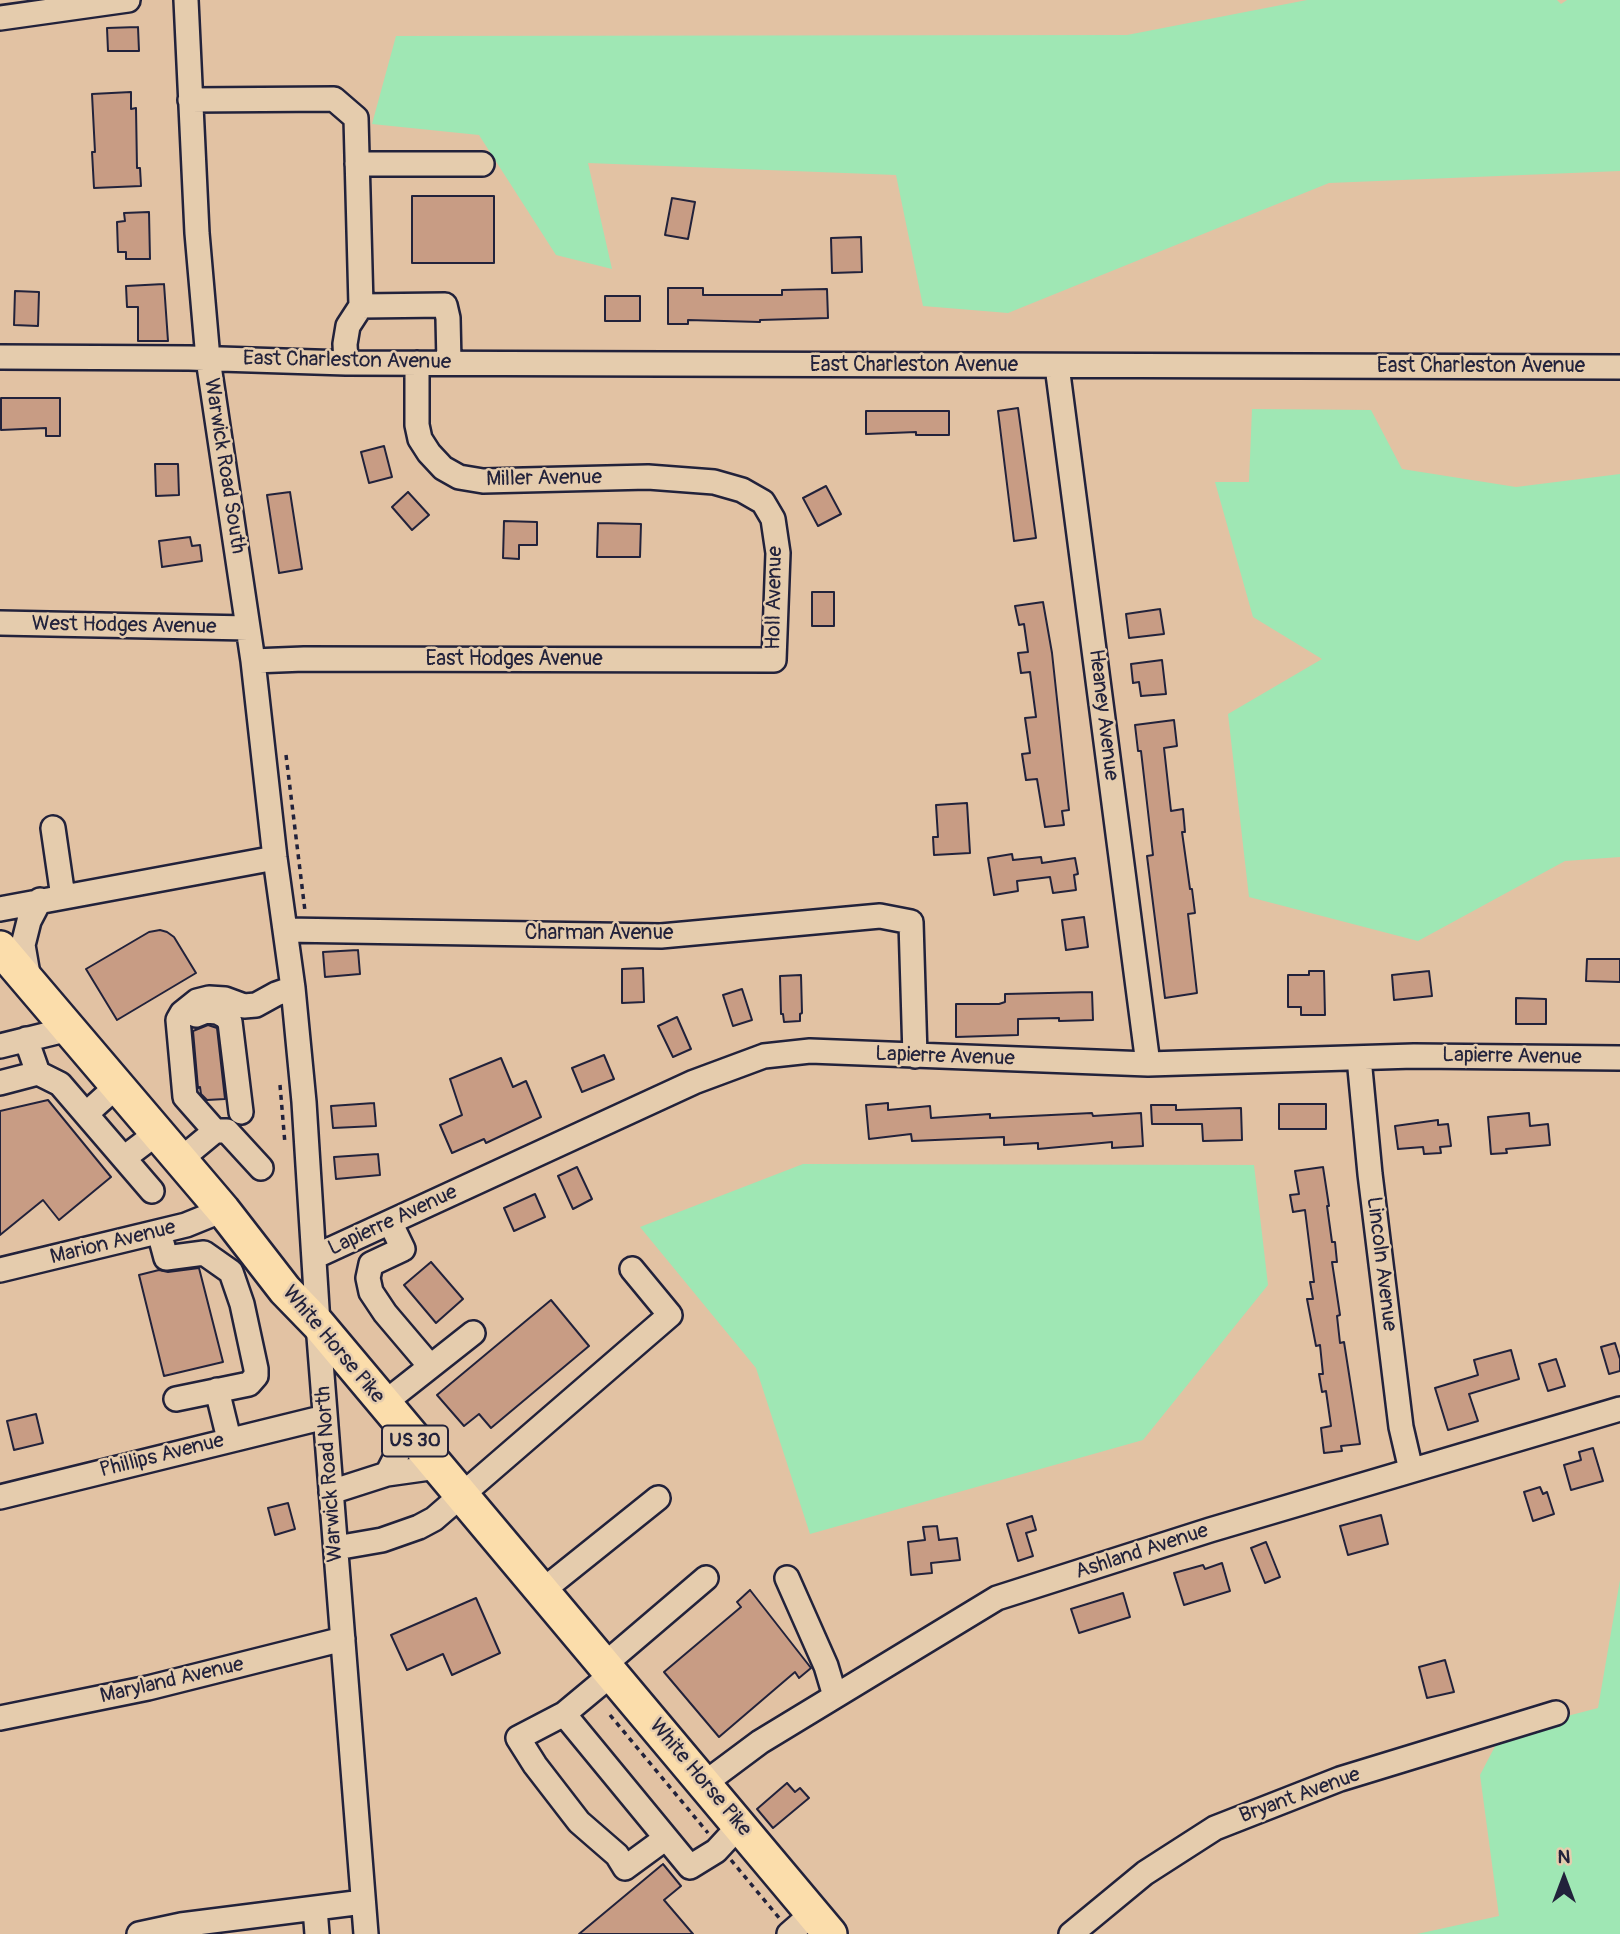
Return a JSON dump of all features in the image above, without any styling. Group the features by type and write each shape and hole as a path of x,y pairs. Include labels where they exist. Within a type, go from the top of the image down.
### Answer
{"highway":[{"name":"White Horse Pike","path":"0,948 223,1210 244,1262 285,1290 318,1324 740,1825 811,1927"}],"street":[{"path":"0,18 55,5 121,0"},
{"name":"Warwick Road South","path":"186,0 197,233 208,359 253,661 285,930"},
{"path":"190,100 334,99 356,118 361,306 348,326 346,363"},
{"path":"357,164 482,164"},
{"path":"361,306 445,305 449,318 449,363"},
{"name":"East Charleston Avenue","path":"0,357 346,363 1620,368"},
{"name":"Miller Avenue","path":"417,363 417,425 420,439 443,468 459,477 483,481 648,478 713,482 742,490 757,498"},
{"name":"Heaney Avenue","path":"1057,366 1148,1064"},
{"name":"Holl Avenue","path":"757,498 763,502 773,519 778,553 774,660"},
{"name":"West Hodges Avenue","path":"0,623 248,628"},
{"name":"East Hodges Avenue","path":"253,661 774,660"},
{"path":"53,828 63,897"},
{"path":"0,909 275,858"},
{"path":"29,983 23,945 29,921 40,900"},
{"name":"Charman Avenue","path":"285,930 661,936 880,916 911,922 915,1056"},
{"name":"Warwick Road North","path":"285,930 304,1102 318,1324 366,1934"},
{"path":"251,1005 293,988"},
{"path":"261,1168 228,1125 193,1107 185,1097 178,1020 188,1006 197,1000 209,998 251,1005 296,1026"},
{"path":"180,1160 228,1125 246,1091 251,1005"},
{"path":"193,1107 188,1030 190,1020 196,1014 217,1012 225,1016 232,1029 228,1125"},
{"path":"0,1046 69,1029"},
{"path":"26,1039 38,1073"},
{"name":"Lapierre Avenue","path":"314,1257 694,1082 764,1056 810,1051 1148,1064 1359,1058 1620,1058"},
{"name":"Lincoln Avenue","path":"1359,1058 1370,1174 1401,1427 1410,1470"},
{"path":"0,1083 38,1073 60,1084 152,1191"},
{"path":"86,1114 117,1086"},
{"path":"124,1158 157,1133"},
{"name":"Marion Avenue","path":"0,1270 186,1225 223,1210"},
{"path":"390,1222 403,1249 372,1264 368,1278 371,1292 385,1314 430,1366"},
{"path":"159,1232 166,1258 204,1253 244,1262 242,1304 256,1376 249,1384 176,1399"},
{"path":"335,1548 382,1540 419,1527 434,1518 670,1315 632,1269"},
{"path":"383,1404 473,1333"},
{"path":"217,1390 229,1439"},
{"name":"Ashland Avenue","path":"705,1783 760,1742 997,1598 1209,1530 1620,1409"},
{"name":"Phillips Avenue","path":"0,1497 326,1417"},
{"path":"387,1474 408,1433"},
{"path":"331,1492 387,1474 437,1467"},
{"path":"542,1591 658,1498"},
{"path":"666,1838 625,1868 617,1855 579,1822 535,1765 518,1738 564,1714 706,1578"},
{"path":"787,1578 827,1666 835,1696"},
{"name":"Maryland Avenue","path":"0,1718 148,1688 343,1639"},
{"name":"Bryant Avenue","path":"1071,1934 1145,1873 1215,1828 1340,1779 1556,1713"},
{"path":"564,1714 690,1867 716,1851 740,1825"},
{"path":"139,1934 181,1924 232,1926 316,1908 363,1902"},
{"path":"316,1908 317,1934"}],"green space":[{"path":"1307,0 1557,0 1561,4 1567,0 1620,0 1620,171 1329,183 1008,313 923,306 896,175 588,163 612,269 556,255 479,135 372,124 396,36 1127,35"},
{"path":"1252,409 1371,410 1402,469 1516,487 1620,474 1620,857 1565,861 1418,941 1249,897 1228,714 1322,659 1253,617 1215,482 1249,482"},
{"path":"803,1164 1254,1165 1268,1285 1143,1440 810,1534 756,1368 640,1227"},
{"path":"1620,1580 1620,1934 1417,1934 1499,1916 1480,1775 1502,1733 1598,1708"}],"building":[{"path":"138,27 139,51 108,51 107,28"},
{"path":"131,92 131,109 136,108 137,168 140,168 141,186 94,188 92,94"},
{"path":"412,196 494,196 494,263 412,263"},
{"path":"672,198 695,202 688,239 665,235"},
{"path":"149,212 150,259 126,259 126,252 118,252 117,222 125,221 124,213"},
{"path":"861,237 862,272 832,273 831,238"},
{"path":"164,284 168,341 138,341 138,307 127,307 126,286"},
{"path":"668,288 703,288 703,295 782,295 782,290 827,289 828,318 760,322 688,320 688,324 668,324"},
{"path":"15,291 39,292 38,326 14,325"},
{"path":"605,296 640,296 640,321 605,321"},
{"path":"1,398 60,398 60,436 46,436 46,428 1,430"},
{"path":"1018,408 1036,538 1014,541 998,411"},
{"path":"866,411 949,411 949,435 916,435 916,432 866,434"},
{"path":"384,446 392,477 369,483 361,452"},
{"path":"155,464 178,464 179,495 156,496"},
{"path":"826,486 841,514 818,526 803,498"},
{"path":"290,492 302,569 279,573 267,495"},
{"path":"408,492 429,515 412,530 392,507"},
{"path":"504,521 537,522 537,545 519,545 519,559 503,558"},
{"path":"598,523 641,524 640,557 597,557"},
{"path":"190,537 192,546 200,545 202,561 162,567 159,541"},
{"path":"812,592 834,592 834,626 812,626"},
{"path":"1043,602 1052,653 1069,810 1062,811 1064,825 1045,827 1037,779 1026,780 1022,754 1030,753 1025,718 1036,717 1030,672 1021,673 1018,653 1028,652 1024,624 1019,625 1015,606"},
{"path":"1160,609 1164,634 1129,638 1126,614"},
{"path":"1162,660 1166,694 1141,696 1139,682 1133,683 1131,664"},
{"path":"1174,720 1177,746 1164,748 1171,811 1183,809 1185,832 1182,832 1195,913 1188,914 1197,993 1165,998 1147,856 1153,855 1141,751 1138,751 1135,725"},
{"path":"967,803 970,853 934,855 933,837 938,837 936,805"},
{"path":"1012,854 1013,860 1041,857 1042,863 1075,858 1078,874 1074,875 1076,890 1053,893 1050,877 1017,881 1018,891 994,895 988,858"},
{"path":"1084,917 1088,947 1066,950 1062,920"},
{"path":"160,930 174,937 196,973 117,1020 86,969 149,932"},
{"path":"358,950 360,974 325,977 323,952"},
{"path":"1587,959 1620,959 1620,982 1586,981"},
{"path":"643,968 644,1002 622,1003 622,969"},
{"path":"1309,971 1324,971 1325,1015 1301,1015 1301,1007 1288,1007 1288,975 1309,975"},
{"path":"1429,971 1432,996 1394,1000 1392,975"},
{"path":"801,975 800,1021 784,1022 781,1014 780,976"},
{"path":"742,989 752,1020 733,1026 723,995"},
{"path":"1092,992 1093,1020 1018,1019 1018,1035 956,1037 956,1004 999,1004 1005,1002 1005,994"},
{"path":"1516,998 1546,999 1546,1024 1516,1024"},
{"path":"677,1017 691,1049 673,1057 658,1026"},
{"path":"208,1025 217,1028 225,1099 207,1100 201,1094 200,1087 198,1088 193,1031"},
{"path":"604,1055 614,1079 582,1092 572,1068"},
{"path":"501,1058 513,1087 526,1081 541,1117 486,1143 484,1139 452,1153 440,1125 462,1115 450,1079"},
{"path":"48,1100 111,1177 59,1220 43,1200 0,1235 0,1111"},
{"path":"374,1103 376,1126 333,1128 331,1106"},
{"path":"888,1103 888,1110 930,1106 931,1118 990,1114 990,1118 1141,1113 1143,1146 1112,1148 1112,1142 1038,1149 1038,1143 1004,1145 1004,1137 912,1141 911,1134 869,1139 866,1105"},
{"path":"1279,1104 1326,1104 1326,1129 1279,1129"},
{"path":"1151,1105 1176,1105 1176,1110 1241,1108 1242,1140 1203,1141 1202,1124 1152,1124"},
{"path":"1529,1113 1530,1126 1548,1124 1550,1145 1506,1149 1507,1153 1491,1154 1488,1117"},
{"path":"1438,1120 1438,1125 1448,1124 1451,1146 1440,1147 1441,1153 1424,1154 1423,1147 1398,1149 1395,1126"},
{"path":"378,1154 380,1175 336,1179 334,1157"},
{"path":"577,1167 592,1199 573,1209 558,1176"},
{"path":"1323,1167 1337,1262 1332,1262 1340,1315 1337,1316 1340,1343 1344,1342 1360,1444 1341,1446 1342,1451 1324,1453 1321,1428 1331,1426 1326,1391 1322,1392 1319,1374 1323,1374 1320,1345 1316,1346 1307,1299 1313,1299 1310,1282 1314,1282 1305,1210 1293,1212 1290,1195 1299,1194 1295,1171"},
{"path":"535,1194 545,1217 514,1231 504,1208"},
{"path":"431,1262 463,1299 436,1323 404,1285"},
{"path":"199,1268 223,1362 164,1376 139,1275 159,1270 168,1272"},
{"path":"551,1300 589,1346 491,1428 479,1414 464,1426 437,1395"},
{"path":"1615,1343 1620,1359 1620,1371 1609,1374 1601,1347"},
{"path":"1511,1350 1519,1379 1469,1394 1478,1421 1448,1430 1435,1388 1478,1375 1474,1360"},
{"path":"1556,1359 1565,1386 1548,1391 1539,1364"},
{"path":"36,1414 43,1443 14,1450 7,1421"},
{"path":"1593,1448 1603,1481 1571,1490 1564,1465 1581,1460 1579,1452"},
{"path":"1540,1487 1543,1494 1547,1492 1554,1514 1533,1521 1524,1492"},
{"path":"288,1503 295,1529 275,1535 268,1508"},
{"path":"1381,1515 1388,1544 1348,1555 1340,1526"},
{"path":"1032,1516 1036,1530 1026,1533 1033,1556 1018,1561 1007,1524"},
{"path":"937,1526 939,1540 957,1538 960,1560 931,1563 932,1573 911,1575 908,1542 925,1540 923,1527"},
{"path":"1266,1542 1280,1577 1265,1583 1251,1548"},
{"path":"1222,1563 1230,1591 1184,1605 1174,1573 1203,1565 1205,1569"},
{"path":"750,1590 811,1668 799,1678 795,1672 719,1737 664,1672 741,1607 737,1602"},
{"path":"1123,1593 1130,1617 1079,1633 1071,1609"},
{"path":"476,1598 500,1653 452,1675 443,1654 407,1670 391,1635"},
{"path":"1445,1660 1454,1692 1427,1698 1419,1667"},
{"path":"787,1783 795,1792 800,1788 809,1798 773,1828 757,1809"},
{"path":"663,1864 681,1886 664,1900 693,1934 579,1934"}]}
